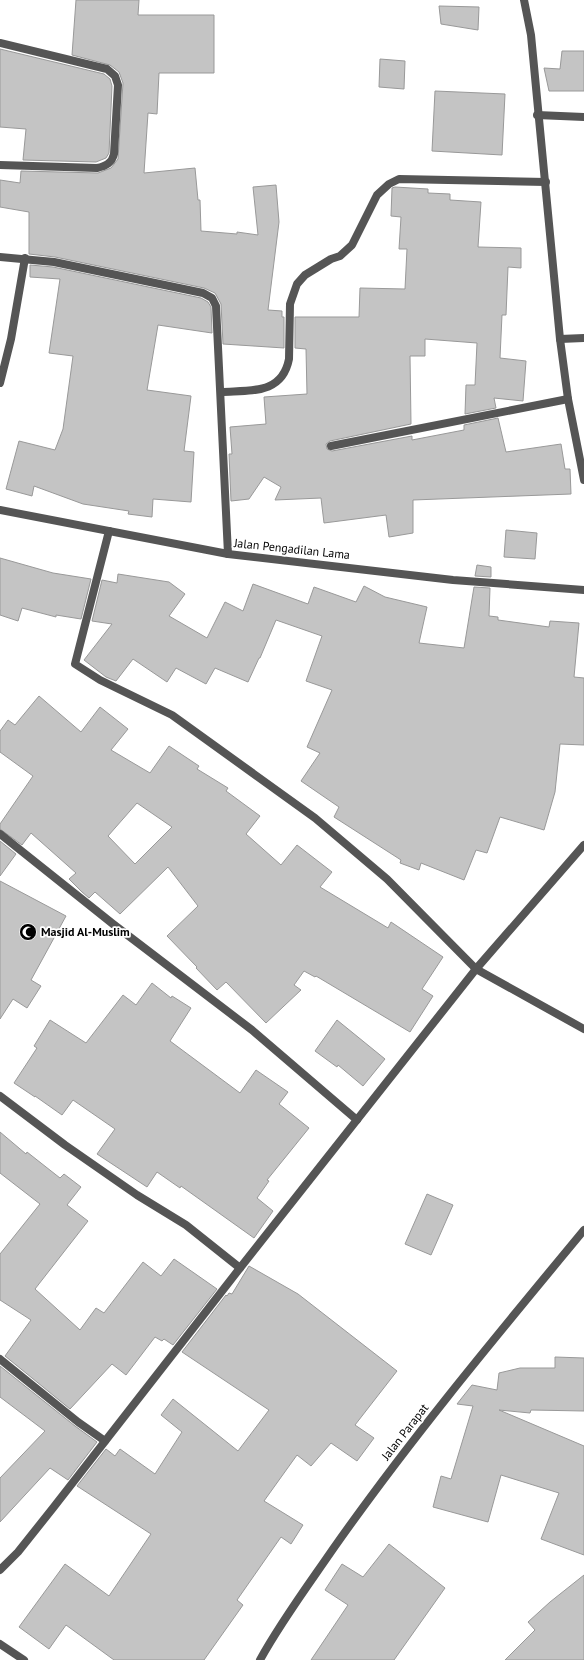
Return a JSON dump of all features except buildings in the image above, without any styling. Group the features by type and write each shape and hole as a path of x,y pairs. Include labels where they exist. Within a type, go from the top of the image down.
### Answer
{"street":[{"path":"524,0 531,36 537,115 546,182 560,339 568,399 584,480"},
{"path":"0,43 108,69 115,76 118,85 114,154 113,159 109,164 97,168 0,165"},
{"path":"537,115 584,117"},
{"path":"221,392 266,388 276,382 283,374 289,359 290,304 297,284 305,275 331,259 340,256 352,245 377,195 389,184 400,179 546,182"},
{"path":"0,257 25,258 77,267 207,295 212,298 216,306 228,554"},
{"path":"0,383 11,339 25,258"},
{"path":"560,339 584,338"},
{"path":"331,446 568,399"},
{"name":"Jalan Pengadilan Lama","path":"0,510 228,554 453,580 584,590"},
{"path":"109,531 75,664 100,680 172,715 314,818 387,879 476,969 584,1029"},
{"path":"0,834 113,924 252,1030 358,1120"},
{"path":"0,1570 18,1552 476,969 584,845"},
{"path":"0,1096 65,1145 186,1225 240,1268"},
{"name":"Jalan Parapat","path":"260,1660 310,1583 365,1503 474,1363 584,1230"},
{"path":"0,1359 78,1422 105,1441"},
{"path":"0,1644 24,1660"}],"place":[{"name":"Masjid Al-Muslim","path":"28,932"}]}
